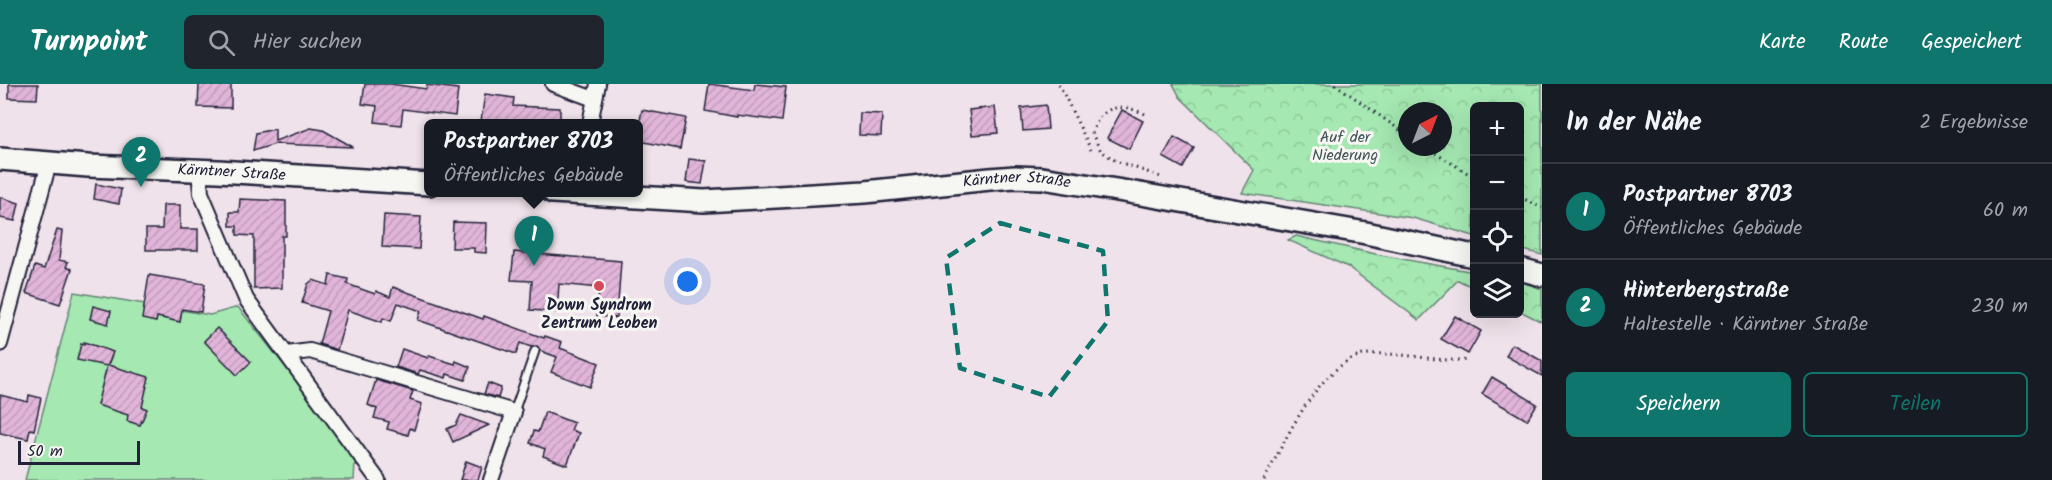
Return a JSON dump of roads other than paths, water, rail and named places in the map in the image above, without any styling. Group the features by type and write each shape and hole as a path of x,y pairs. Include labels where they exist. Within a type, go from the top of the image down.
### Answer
{"main road":[{"name":"Kärntner Straße","path":"0,159 88,166 199,170 424,184"},
{"name":"Kärntner Straße","path":"619,197 724,201 865,192 1006,177 1042,178 1366,233 1470,255"},
{"path":"1524,270 1542,275"}],"street":[{"path":"553,84 594,99"},
{"path":"591,119 598,84"},
{"path":"0,344 49,163"},
{"path":"199,170 201,193 246,299 378,480"},
{"path":"287,354 310,351 514,412 491,480"},
{"path":"363,480 366,464"}],"lane":[{"path":"514,412 535,351"}],"place":[{"name":"Hinterbergstraße","path":"141,187"},
{"name":"Postpartner 8703","path":"534,266"},
{"name":"Down Syndrom Zentrum Leoben","path":"599,286"}],"park label":[{"name":"Auf der Niederung","path":"1345,146"}]}
